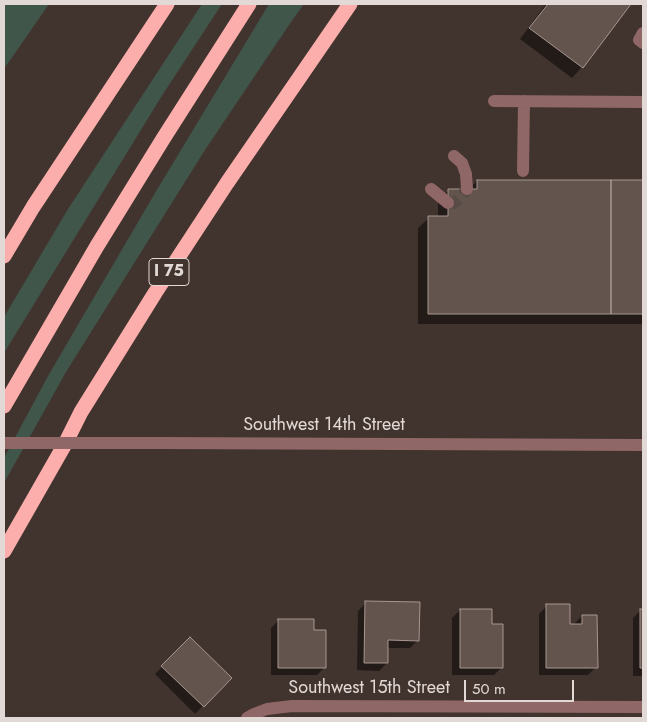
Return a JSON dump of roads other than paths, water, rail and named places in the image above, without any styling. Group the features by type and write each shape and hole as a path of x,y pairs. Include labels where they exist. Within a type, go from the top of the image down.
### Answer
{"highway":[{"path":"4,256 33,207 167,4"},
{"path":"4,406 97,246 249,4"},
{"name":"I 75","path":"4,551 65,444 81,412 150,301 227,183 350,4"}],"street":[{"path":"643,33 639,40 643,43"},
{"path":"494,101 643,102"},
{"path":"523,170 524,101"},
{"path":"454,156 462,162 466,174 467,189"},
{"path":"431,190 448,203"},
{"name":"Southwest 14th Street","path":"4,443 643,445"},
{"name":"Southwest 15th Street","path":"247,718 267,709 292,706 643,708"}],"tunnel":[{"path":"448,203 457,201 467,189"}]}
